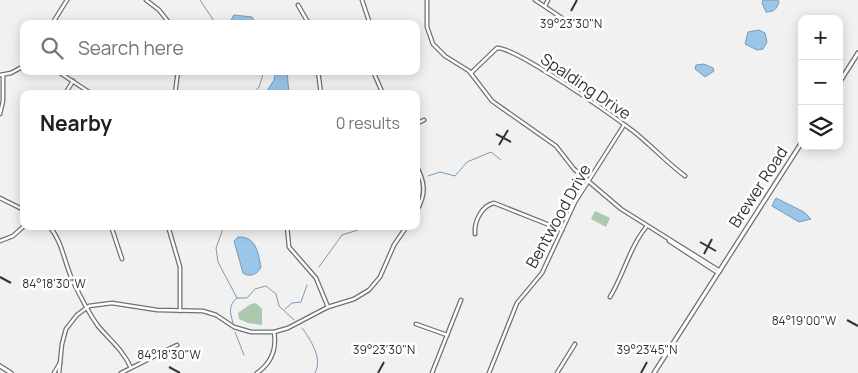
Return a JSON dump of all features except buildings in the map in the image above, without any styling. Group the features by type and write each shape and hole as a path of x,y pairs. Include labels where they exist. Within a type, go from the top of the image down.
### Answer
{"street":[{"path":"54,20 67,0"},
{"path":"146,0 159,10 167,20"},
{"path":"362,0 369,20"},
{"path":"427,0 427,27 433,44 445,56 470,73 492,101 553,142 574,169 621,209 719,272"},
{"path":"535,0 562,18"},
{"path":"544,6 548,0"},
{"path":"298,5 307,20"},
{"name":"Spalding Drive","path":"470,73 500,47 535,65 624,125 685,176"},
{"path":"843,77 858,54"},
{"path":"0,114 4,102 1,75 15,72 20,69"},
{"path":"63,75 86,90"},
{"path":"176,90 177,75"},
{"path":"319,75 320,90"},
{"path":"376,75 381,90"},
{"path":"67,90 73,81"},
{"path":"420,122 424,120"},
{"name":"Bentwood Drive","path":"489,373 517,304 542,273 562,230 589,181 624,125"},
{"name":"Brewer Road","path":"654,373 798,148"},
{"path":"420,176 424,188 420,204"},
{"path":"0,198 20,208"},
{"path":"475,234 475,225 483,209 494,203 562,230"},
{"path":"610,297 623,275 637,240 647,226"},
{"path":"0,241 13,236 20,230"},
{"path":"52,230 58,239 72,279 87,308 99,327 120,348 131,368"},
{"path":"112,230 122,259"},
{"path":"169,230 180,267 180,311"},
{"path":"287,230 289,247 316,278 328,307"},
{"path":"59,373 62,344 68,327 77,315 99,303 112,303 157,310 212,313 230,325 246,330 274,332 288,328 328,307 354,299 372,286 382,273 394,245 404,230"},
{"path":"432,373 461,300"},
{"path":"416,324 447,335"},
{"path":"257,373 272,356 275,343 274,332"},
{"path":"556,373 575,344"},
{"path":"121,373 176,345"},
{"path":"54,373 61,362"},
{"path":"0,366 11,373"}],"green space":[{"path":"595,211 610,218 606,227 591,219"},
{"path":"256,303 262,309 262,325 248,323 239,319 238,313 251,304"}],"water":[{"path":"763,0 778,0 779,2 775,10 766,12 762,3"},
{"path":"234,15 252,17 254,20 231,20"},
{"path":"759,30 765,33 767,42 763,49 757,50 745,44 748,32"},
{"path":"704,64 713,68 714,71 705,77 695,69 696,65"},
{"path":"275,75 287,75 289,90 268,90"},
{"path":"776,198 804,212 811,219 799,222 772,206"},
{"path":"238,237 249,239 255,246 261,267 254,274 248,275 243,273 234,241"}],"waterway":[{"path":"200,0 213,20"},
{"path":"256,90 263,75"},
{"path":"428,176 440,172 455,176 467,162 491,152 501,160"},
{"path":"223,230 216,248 218,262 237,298 247,298 255,289 266,286 276,294 279,306 294,320"},
{"path":"319,267 342,235 358,230"},
{"path":"285,309 292,303 301,302 307,285"},
{"path":"233,323 230,309 237,298"},
{"path":"302,328 317,356 318,362 315,373"},
{"path":"235,332 244,355"}]}
